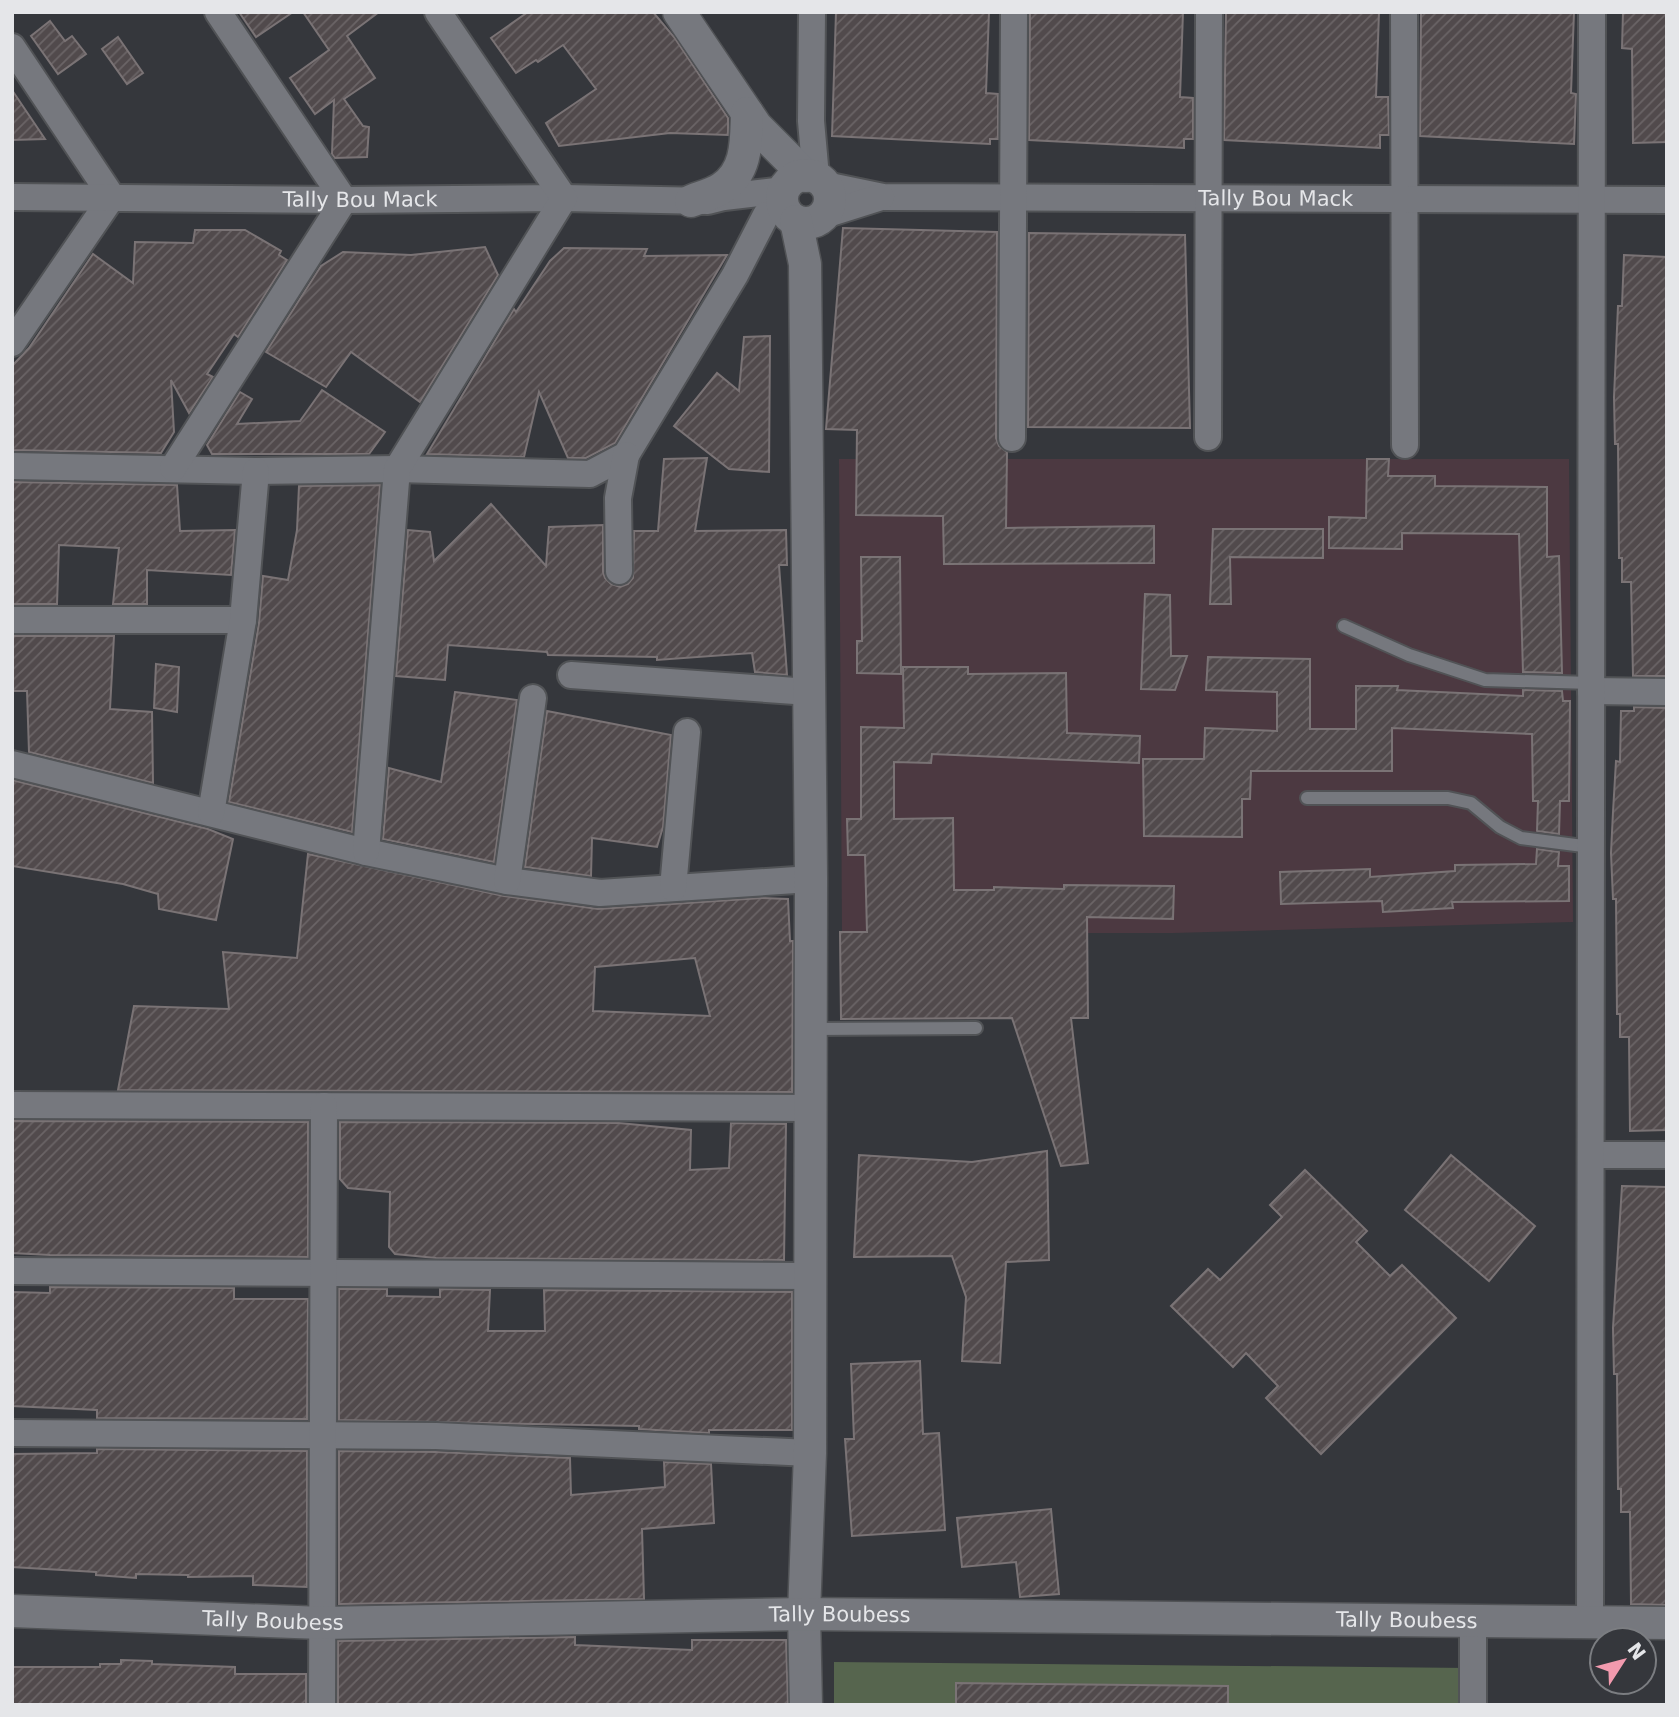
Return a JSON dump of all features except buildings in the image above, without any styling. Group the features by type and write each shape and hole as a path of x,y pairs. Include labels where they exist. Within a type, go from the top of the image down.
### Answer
{"street":[{"path":"173,468 344,200 218,12"},
{"path":"366,852 397,469 564,198 438,12"},
{"path":"679,12 752,119 801,200"},
{"path":"806,1705 804,1614 810,1453 811,879 805,264 801,200 811,121 812,12"},
{"path":"1012,438 1014,12"},
{"path":"1208,437 1209,12"},
{"path":"1404,12 1405,445"},
{"path":"1590,1622 1592,12"},
{"path":"12,47 112,197 12,343"},
{"path":"700,201 734,177 746,156 752,119"},
{"name":"Tally Bou Mack","path":"12,197 344,200 564,198 700,201 724,197 801,200 1014,197 1667,200"},
{"path":"619,570 618,498 626,455 735,275 801,200"},
{"path":"12,466 256,471 397,469 590,474 626,455"},
{"path":"211,813 243,620 256,471"},
{"path":"12,620 243,620"},
{"path":"571,674 809,692"},
{"path":"1591,687 1667,692"},
{"path":"507,881 533,698"},
{"path":"673,888 687,732"},
{"path":"12,764 366,852 507,881 600,893 811,879"},
{"path":"12,1105 810,1108"},
{"path":"322,1705 324,1106"},
{"path":"1591,1155 1667,1155"},
{"path":"12,1271 810,1276"},
{"path":"12,1433 436,1436 810,1453"},
{"name":"Tally Boubess","path":"12,1611 322,1623 804,1614 1667,1623"},
{"path":"1473,1621 1473,1705"}],"lane":[{"path":"1344,626 1409,656 1485,680 1591,687"},
{"path":"1307,798 1448,798 1471,803 1500,827 1521,838 1591,847"},
{"path":"810,1029 976,1028"}],"shaded area":[{"path":"839,459 1569,459 1573,922 1173,933 842,933"}],"green space":[{"path":"834,1662 1469,1668 1469,1705 834,1705"}]}
